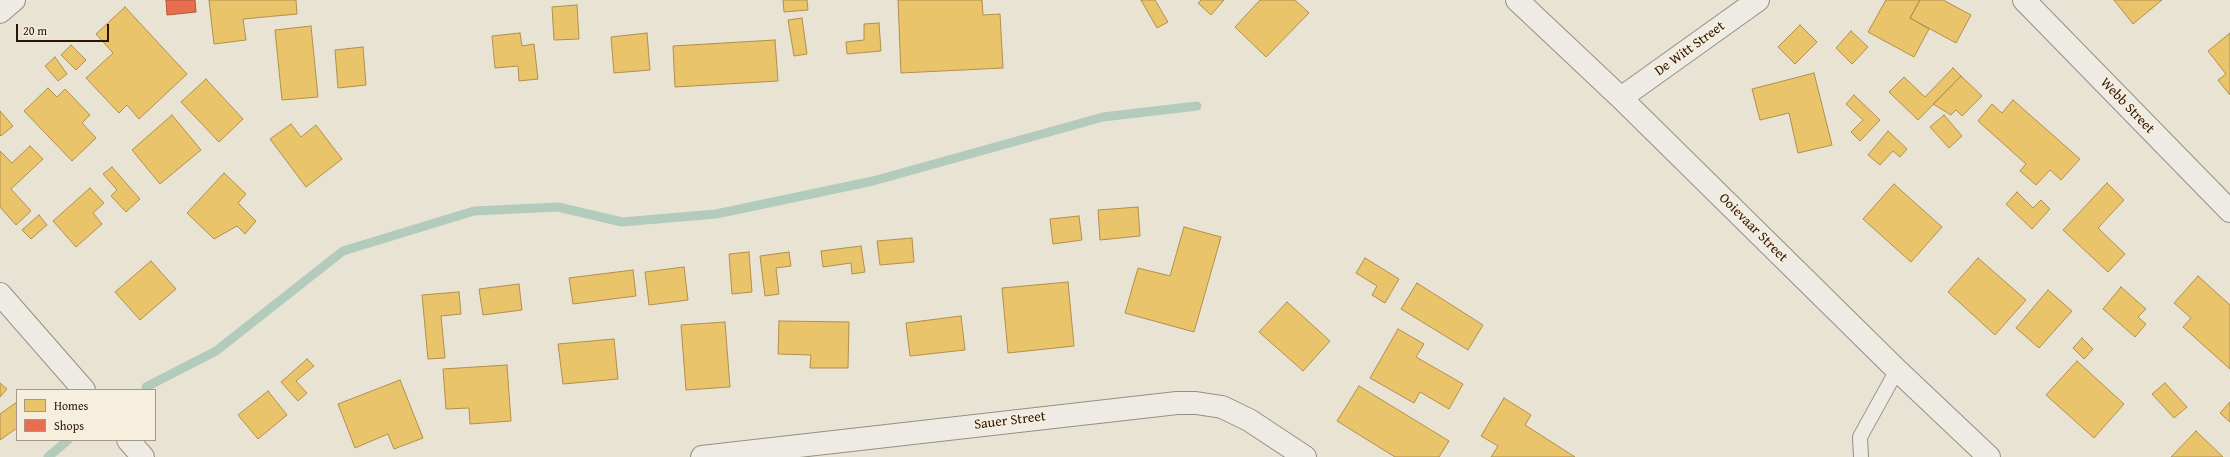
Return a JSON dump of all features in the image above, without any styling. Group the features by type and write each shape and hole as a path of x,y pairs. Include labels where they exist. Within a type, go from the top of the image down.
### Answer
{"street":[{"path":"0,12 14,0"},
{"name":"Ooievaar Street","path":"1517,0 1621,98 1897,370 1989,457"},
{"name":"De Witt Street","path":"1621,98 1758,0"},
{"name":"Webb Street","path":"2024,0 2230,211"},
{"path":"0,294 83,389"},
{"name":"Sauer Street","path":"702,457 1177,402 1222,407 1249,420 1305,457"},
{"path":"129,441 143,457"}],"lane":[{"path":"1861,457 1860,437 1897,370"}],"building: Homes":[{"path":"209,0 296,0 297,14 243,19 246,40 214,44"},
{"path":"783,0 807,0 808,10 784,12"},
{"path":"898,0 982,0 983,15 1000,14 1003,68 901,73"},
{"path":"1141,0 1155,0 1168,22 1157,28"},
{"path":"1201,0 1224,0 1211,15 1198,3"},
{"path":"1260,0 1295,0 1309,13 1266,57 1235,27"},
{"path":"1886,0 1920,0 1910,18 1929,29 1914,57 1868,32"},
{"path":"1920,0 1943,0 1971,15 1956,43 1910,18"},
{"path":"2114,0 2162,0 2133,24"},
{"path":"577,5 579,39 554,40 552,7"},
{"path":"125,7 187,74 139,119 127,105 119,113 86,78 113,53 96,34"},
{"path":"802,18 807,54 794,56 788,20"},
{"path":"879,23 881,51 847,54 846,42 864,40 864,24"},
{"path":"1800,25 1817,42 1795,64 1778,47"},
{"path":"311,26 318,97 282,100 275,30"},
{"path":"1851,31 1868,47 1852,64 1836,48"},
{"path":"520,33 522,46 534,44 538,79 519,81 518,66 495,68 492,36"},
{"path":"647,33 650,70 614,73 611,37"},
{"path":"2230,33 2230,95 2218,80 2226,74 2208,51"},
{"path":"775,40 778,81 675,87 673,46"},
{"path":"71,45 86,60 76,70 61,55"},
{"path":"363,47 366,85 338,88 335,50"},
{"path":"55,57 67,74 58,81 45,66"},
{"path":"1953,68 1961,76 1918,120 1889,92 1904,77 1925,97"},
{"path":"1814,73 1832,145 1798,153 1789,113 1760,120 1752,89"},
{"path":"1961,76 1982,96 1962,116 1956,110 1951,115 1933,104"},
{"path":"206,79 243,119 219,142 181,102"},
{"path":"48,88 57,97 65,89 90,115 82,123 96,138 72,161 24,111"},
{"path":"1854,95 1880,120 1860,141 1851,132 1863,120 1846,104"},
{"path":"2013,100 2080,159 2061,180 2050,170 2036,185 2020,171 2026,164 1978,121 1992,104 2002,113"},
{"path":"0,111 13,126 1,136 0,135"},
{"path":"172,115 201,150 160,184 132,150"},
{"path":"1944,115 1962,136 1949,148 1930,127"},
{"path":"291,124 301,137 316,125 342,159 306,187 270,139"},
{"path":"1888,131 1907,149 1900,157 1893,151 1880,165 1868,155"},
{"path":"30,146 43,159 11,189 31,211 16,225 0,207 0,151 12,163"},
{"path":"112,167 140,199 126,212 111,196 117,190 103,174"},
{"path":"224,173 246,194 238,203 256,221 245,234 237,226 214,239 187,213"},
{"path":"2107,183 2124,200 2098,228 2125,254 2108,272 2063,230"},
{"path":"1894,184 1942,227 1911,262 1863,219"},
{"path":"90,188 104,203 93,213 102,224 76,247 53,221"},
{"path":"2017,192 2033,208 2041,200 2050,209 2032,229 2006,204"},
{"path":"1138,207 1140,236 1100,240 1098,210"},
{"path":"39,215 47,225 31,239 22,230"},
{"path":"1079,216 1082,240 1053,244 1050,219"},
{"path":"1184,227 1221,237 1194,332 1125,313 1138,268 1170,276"},
{"path":"912,238 914,262 880,265 877,241"},
{"path":"861,246 865,272 852,274 851,263 823,267 821,251"},
{"path":"749,252 752,292 732,294 729,254"},
{"path":"789,252 791,266 776,268 779,294 765,296 760,256"},
{"path":"1365,258 1399,279 1385,303 1372,295 1377,286 1356,273"},
{"path":"1978,258 2026,300 1995,335 1948,292"},
{"path":"151,261 176,289 140,320 115,292"},
{"path":"684,267 688,300 649,305 645,272"},
{"path":"633,270 636,296 573,304 569,278"},
{"path":"2198,276 2230,305 2230,369 2183,327 2191,318 2174,303"},
{"path":"1068,282 1074,346 1008,353 1002,288"},
{"path":"1417,283 1483,325 1468,350 1401,309"},
{"path":"519,284 522,310 483,315 479,289"},
{"path":"2121,287 2146,309 2138,317 2146,324 2135,337 2103,309"},
{"path":"2048,290 2072,311 2039,348 2016,328"},
{"path":"459,292 461,314 441,316 445,358 428,359 422,295"},
{"path":"1287,302 1330,341 1303,371 1259,332"},
{"path":"961,316 965,350 910,356 906,323"},
{"path":"779,321 849,322 848,368 810,368 811,355 778,354"},
{"path":"725,322 730,387 686,390 681,325"},
{"path":"1398,329 1424,344 1416,357 1463,384 1449,409 1420,392 1414,403 1370,378"},
{"path":"2082,338 2093,349 2084,359 2073,348"},
{"path":"614,339 618,379 563,384 558,344"},
{"path":"307,359 314,366 296,381 307,393 298,401 281,382"},
{"path":"2077,361 2124,404 2094,438 2046,395"},
{"path":"507,365 511,421 470,424 469,408 446,409 443,369"},
{"path":"400,380 423,438 394,449 388,434 355,448 338,404"},
{"path":"0,383 7,389 0,397"},
{"path":"2165,383 2187,407 2174,418 2152,394"},
{"path":"1359,386 1449,441 1439,457 1395,457 1337,421"},
{"path":"268,391 287,415 258,439 238,415"},
{"path":"1504,398 1531,415 1525,425 1575,457 1491,457 1498,446 1481,436"},
{"path":"2230,402 2230,422 2220,413"},
{"path":"16,403 16,429 0,440 0,414"},
{"path":"2196,431 2223,457 2171,457"}],"building: Shops":[{"path":"166,0 195,0 196,12 167,15"}],"waterway":[{"path":"146,387 216,351 343,251 474,211 558,207 622,222 716,214 873,181 1103,117 1197,106"},
{"path":"48,457 67,441"}]}
